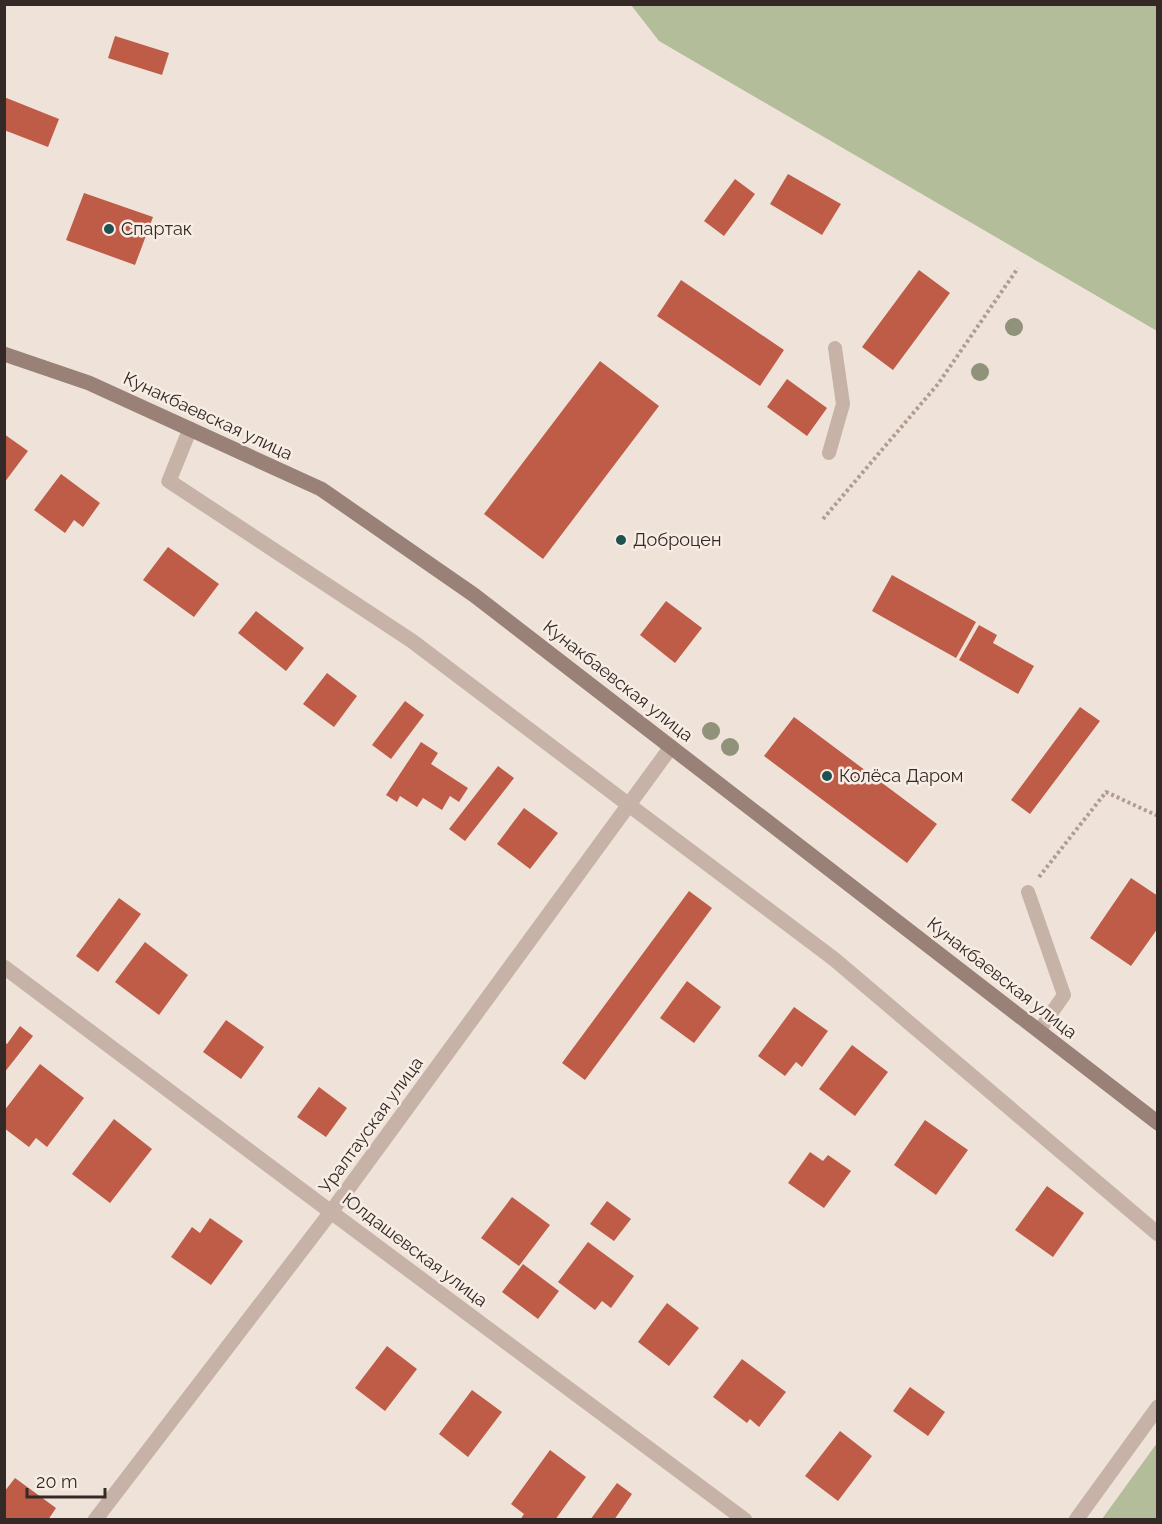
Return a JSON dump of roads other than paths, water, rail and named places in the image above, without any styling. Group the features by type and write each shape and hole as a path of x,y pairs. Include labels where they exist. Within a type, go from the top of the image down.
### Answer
{"main road":[{"name":"Кунакбаевская улица","path":"4,354 89,383 321,489 474,595 1158,1123"}],"street":[{"path":"190,429 169,481 412,641 628,806 834,958 1158,1234"},
{"name":"Уралтауская улица","path":"95,1520 331,1212 671,747"},
{"name":"Юлдашевская улица","path":"4,967 745,1520"},
{"path":"1076,1520 1158,1407"}],"lane":[{"path":"829,453 843,404 835,348"},
{"path":"1028,892 1064,995 1039,1031"}],"place":[{"name":"Спартак","path":"109,229"},
{"name":"Доброцен","path":"621,540"},
{"name":"Колёса Даром","path":"827,776"}]}
